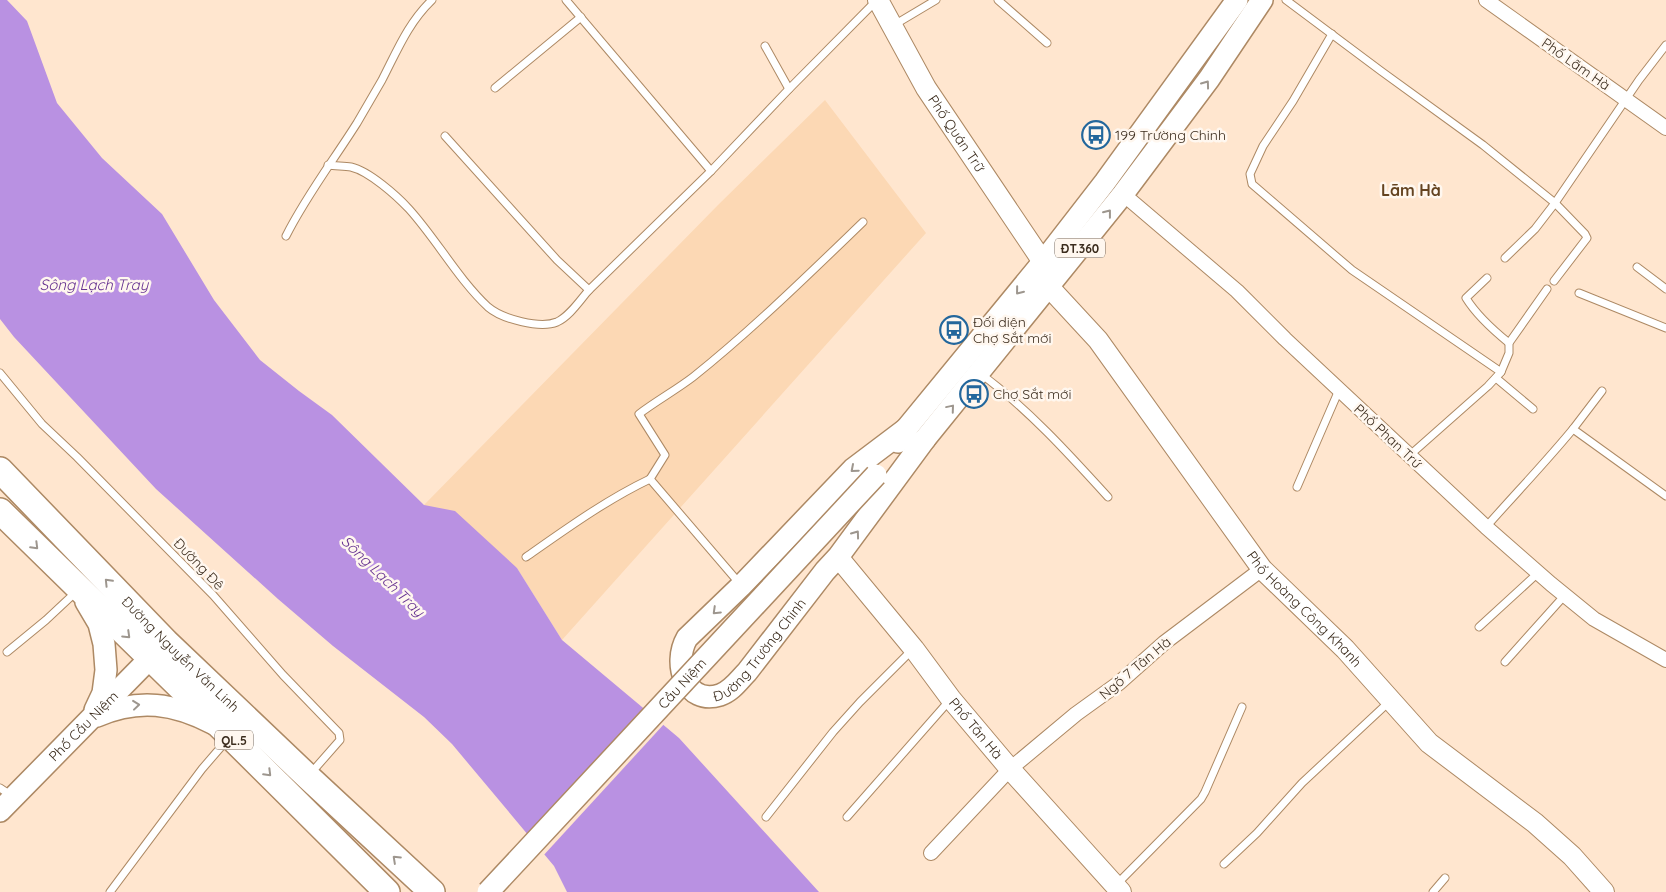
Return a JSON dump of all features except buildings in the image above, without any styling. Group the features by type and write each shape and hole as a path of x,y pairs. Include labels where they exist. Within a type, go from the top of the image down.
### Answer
{"highway":[{"name":"Đường Nguyễn Văn Linh","path":"0,470 158,650 227,732 387,892"},
{"name":"Đường Nguyễn Văn Linh","path":"0,511 79,589 158,650 308,777 432,892"}],"main road":[{"name":"Đường Trường Chinh","path":"876,475 906,429 1043,262 1105,182 1237,0"},
{"name":"Đường Trường Chinh","path":"906,429 853,469 741,586 687,638 682,646 680,655 686,684 699,694 708,696 719,695 732,688 747,672 825,571 838,557 925,439 1123,194 1209,79 1262,0"},
{"name":"Đường Trường Chinh","path":"876,475 925,439"},
{"name":"Cầu Niệm","path":"488,892 876,475"},
{"path":"79,589 99,624 104,644 106,670 103,693 90,719"},
{"name":"Phố Cầu Niệm","path":"5,799 90,719 158,650"},
{"path":"90,719 114,708 154,704 174,707 196,714 227,732"}],"street":[{"name":"Phố Quán Trữ","path":"878,0 926,88 1043,262"},
{"name":"Phố Lãm Hà","path":"1486,0 1500,6 1666,128"},
{"name":"Phố Phan Trứ","path":"1123,194 1238,291 1339,390 1486,527 1538,572 1594,619 1666,660"},
{"name":"Phố Hoàng Công Khanh","path":"1049,287 1098,340 1262,570 1345,648 1429,742 1536,823 1572,856 1604,892"},
{"name":"Phố Tân Hà","path":"838,557 914,649 951,699 1010,769 1118,889"},
{"name":"Ngõ 7 Tân Hà","path":"931,853 1010,769 1076,714 1119,683 1164,643 1262,570"}],"lane":[{"path":"286,236 296,215 369,101 402,39 422,10 432,0"},
{"path":"566,0 712,172"},
{"path":"328,165 352,168 366,175 409,208 467,283 490,309 512,319 544,324 557,322 712,172 789,89 878,0"},
{"path":"892,27 936,0"},
{"path":"998,0 1047,43"},
{"path":"1286,0 1381,71 1484,144 1555,203 1587,238 1554,281"},
{"path":"495,88 580,17"},
{"path":"1332,34 1293,101 1263,146 1250,174 1252,184 1352,270 1498,375 1533,409"},
{"path":"1505,258 1535,229 1555,203 1639,80 1666,45"},
{"path":"765,46 789,89"},
{"path":"445,136 557,260 590,290"},
{"path":"526,557 596,508 622,492 650,479 665,454 639,414 691,378 725,350 863,222"},
{"path":"1637,267 1666,289"},
{"path":"1487,278 1466,298 1472,308 1496,333 1509,343"},
{"path":"1410,455 1498,375 1509,353 1509,343 1547,290"},
{"path":"1579,292 1666,328"},
{"name":"Đường Đê","path":"0,373 42,424 77,457 213,596 283,675 339,733 340,740 308,777"},
{"path":"980,373 1006,392 1108,497"},
{"path":"1297,487 1339,390"},
{"path":"1486,527 1523,484 1545,464 1602,391"},
{"path":"1573,429 1666,496"},
{"path":"650,479 741,586"},
{"path":"1479,627 1538,572"},
{"path":"7,652 46,620 79,589"},
{"path":"1505,662 1565,595"},
{"path":"766,817 854,708 914,649"},
{"path":"847,817 951,699"},
{"path":"1224,864 1257,833 1302,782 1391,700"},
{"path":"1118,889 1206,792 1242,707"},
{"path":"110,892 202,769 227,732"},
{"path":"1432,892 1445,878"}],"shaded area":[{"path":"825,100 926,233 562,640 517,568 424,505 718,205"}],"water":[{"name":"Sông Lạch Tray","path":"0,0 7,0 27,21 57,103 102,158 162,214 214,300 260,360 332,415 424,505 455,511 517,568 562,640 679,738 819,892 567,892 554,866 452,744 424,717 333,646 278,599 156,489 14,337 0,319"}],"pier":[{"path":"646,707 665,723 542,857 525,836"}],"place":[{"name":"199 Trường Chinh","path":"1096,135"},
{"name":"Đối diện Chợ Sắt mới","path":"954,330"},
{"name":"Chợ Sắt mới","path":"974,394"}],"district":[{"name":"Lãm Hà","path":"1411,190"}]}
